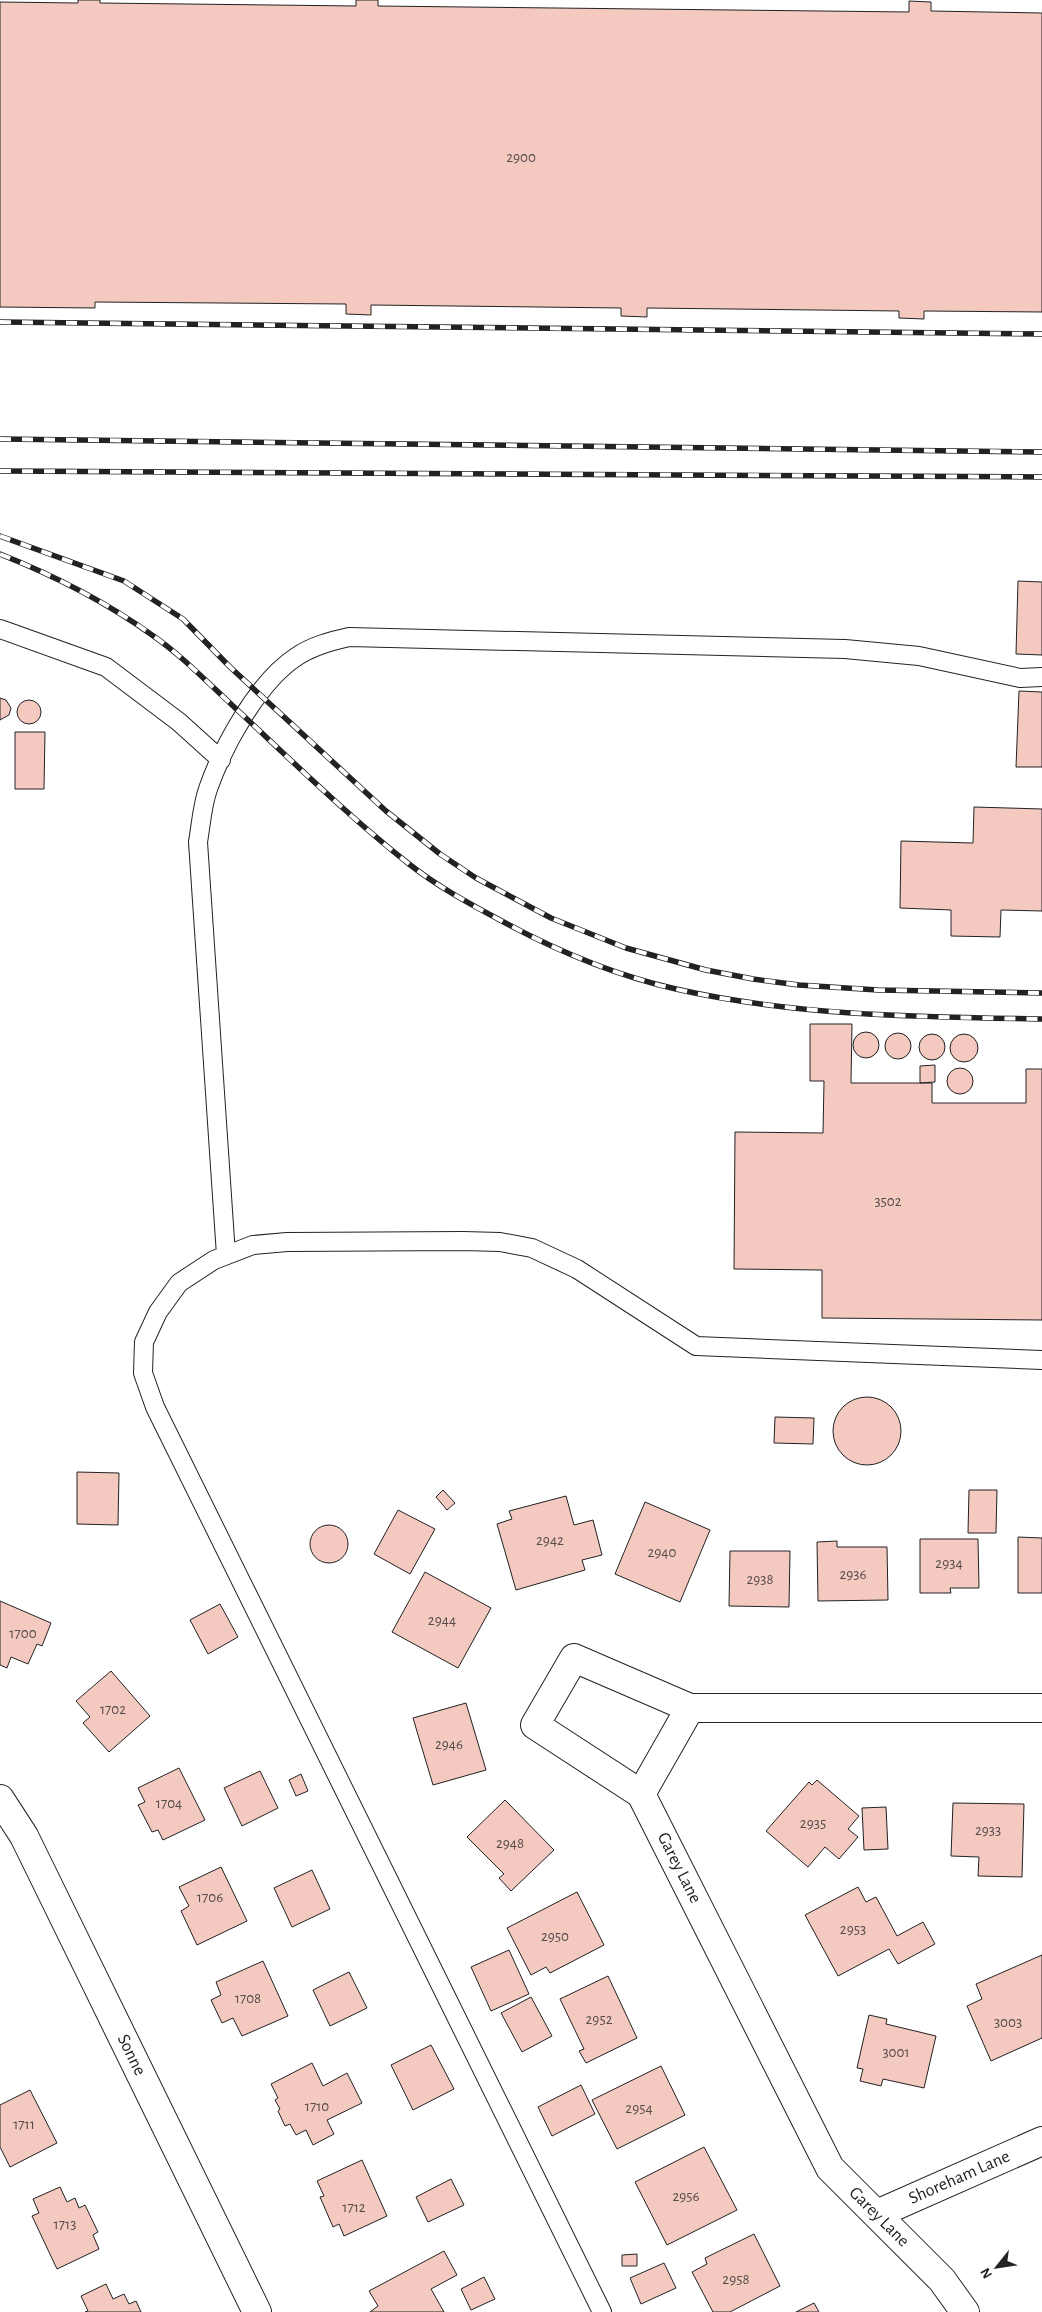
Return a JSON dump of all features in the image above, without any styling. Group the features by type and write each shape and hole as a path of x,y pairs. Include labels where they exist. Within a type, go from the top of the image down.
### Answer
{"street":[{"path":"690,1708 641,1794 535,1725 574,1658 690,1708 1042,1708"},
{"name":"Garey Lane","path":"641,1794 830,2168 942,2280 965,2312"},
{"name":"Sonne","path":"0,1799 24,1836 257,2312"},
{"name":"Shoreham Lane","path":"877,2214 1042,2141"}],"lane":[{"path":"0,629 106,667 179,722 222,760"},
{"path":"226,1255 198,842 208,790 243,715 270,678 296,656 325,643 349,636 845,649 919,656 1020,678 1042,677"},
{"path":"602,2312 154,1407 144,1373 144,1342 158,1312 179,1283 214,1260 253,1245 287,1242 500,1242 532,1248 577,1269 696,1346 1042,1360"}],"building":[{"path":"78,0 100,0 100,3 356,6 356,0 378,0 378,6 909,12 909,1 931,2 931,11 1042,13 1042,312 924,311 924,319 899,318 899,311 647,308 647,317 621,316 621,308 371,305 371,315 346,314 346,304 95,302 95,308 0,307 0,2 78,3"},
{"path":"1018,581 1042,582 1042,655 1016,654"},
{"path":"1019,691 1042,692 1042,767 1016,767"},
{"path":"0,698 6,700 11,708 9,715 0,720"},
{"path":"29,700 34,701 40,707 40,717 34,723 29,724 24,723 18,717 17,712 18,707 24,701"},
{"path":"15,732 45,732 44,789 15,789"},
{"path":"974,807 1042,809 1042,911 1001,910 1000,937 951,936 951,910 900,908 901,841 973,843"},
{"path":"810,1024 852,1024 851,1083 932,1083 932,1103 1026,1103 1026,1069 1042,1069 1042,1320 822,1318 822,1270 734,1269 735,1132 823,1133 824,1081 810,1081"},
{"path":"866,1032 875,1036 879,1045 875,1054 866,1058 857,1054 853,1045 857,1036"},
{"path":"898,1033 907,1037 911,1046 907,1055 898,1059 889,1055 885,1046 889,1037"},
{"path":"932,1034 941,1038 945,1047 941,1056 932,1060 923,1056 919,1047 923,1038"},
{"path":"964,1034 974,1038 978,1048 974,1058 964,1062 954,1058 950,1048 954,1038"},
{"path":"935,1065 935,1082 920,1083 920,1066"},
{"path":"960,1068 969,1072 973,1081 969,1090 960,1094 951,1090 947,1081 951,1072"},
{"path":"867,1397 880,1399 891,1407 899,1418 901,1431 899,1444 891,1455 880,1463 867,1465 854,1463 843,1455 835,1444 833,1431 835,1418 843,1407 854,1399"},
{"path":"775,1417 814,1418 813,1444 774,1443"},
{"path":"77,1472 119,1473 118,1525 77,1524"},
{"path":"443,1490 455,1503 447,1510 436,1497"},
{"path":"969,1490 997,1490 996,1533 968,1533"},
{"path":"566,1496 574,1525 593,1520 602,1555 582,1560 585,1570 516,1590 497,1524 512,1519 509,1511"},
{"path":"645,1502 710,1530 680,1602 615,1574"},
{"path":"398,1510 435,1529 410,1574 374,1554"},
{"path":"329,1525 343,1530 348,1544 343,1558 329,1563 315,1558 310,1544 315,1530"},
{"path":"1018,1537 1042,1538 1042,1593 1018,1593"},
{"path":"920,1539 978,1539 979,1588 950,1588 951,1593 920,1593"},
{"path":"837,1541 837,1547 887,1547 888,1600 818,1601 817,1542"},
{"path":"730,1551 790,1551 789,1607 729,1606"},
{"path":"425,1572 491,1608 458,1668 392,1632"},
{"path":"0,1601 51,1623 42,1646 37,1644 28,1664 11,1657 7,1668 0,1665"},
{"path":"220,1604 238,1637 208,1654 190,1620"},
{"path":"111,1671 150,1716 109,1752 83,1723 90,1717 76,1701"},
{"path":"466,1703 486,1770 433,1785 413,1718"},
{"path":"179,1768 205,1820 163,1840 158,1830 152,1832 138,1805 145,1802 138,1788"},
{"path":"260,1771 278,1808 242,1826 224,1788"},
{"path":"301,1774 308,1791 296,1796 289,1780"},
{"path":"817,1780 859,1816 848,1829 858,1837 839,1859 825,1847 808,1867 766,1831 809,1782 812,1785"},
{"path":"505,1800 554,1850 511,1891 499,1878 504,1874 467,1837"},
{"path":"953,1803 1024,1804 1022,1877 978,1876 979,1857 951,1856"},
{"path":"886,1807 888,1849 864,1850 862,1808"},
{"path":"221,1867 247,1921 197,1945 181,1911 189,1906 179,1887"},
{"path":"312,1870 330,1909 292,1927 274,1888"},
{"path":"858,1887 866,1902 876,1897 897,1936 923,1922 935,1944 898,1964 889,1949 838,1976 805,1915"},
{"path":"577,1892 604,1945 550,1973 546,1967 531,1975 507,1928"},
{"path":"509,1950 529,1994 491,2011 471,1967"},
{"path":"1042,1955 1042,2038 991,2061 967,2006 982,1999 976,1984"},
{"path":"263,1961 288,2016 242,2036 233,2018 222,2023 211,2000 221,1995 216,1982"},
{"path":"349,1972 367,2008 330,2026 313,1990"},
{"path":"608,1976 637,2038 586,2063 579,2051 584,2049 560,1999"},
{"path":"531,1997 552,2036 522,2052 501,2013"},
{"path":"869,2015 887,2019 886,2024 936,2036 924,2088 883,2079 881,2086 860,2081 863,2069 857,2068"},
{"path":"431,2045 454,2089 413,2110 391,2065"},
{"path":"312,2063 323,2086 347,2073 362,2103 327,2120 334,2134 313,2145 306,2130 296,2135 290,2124 285,2126 275,2100 278,2098 271,2084"},
{"path":"661,2066 685,2115 617,2149 592,2100"},
{"path":"581,2085 595,2114 552,2136 538,2107"},
{"path":"30,2090 57,2143 10,2167 0,2147 0,2105"},
{"path":"704,2147 737,2210 667,2245 635,2182"},
{"path":"362,2160 387,2216 344,2236 339,2224 333,2227 320,2197 324,2196 317,2181"},
{"path":"451,2179 464,2205 428,2222 416,2197"},
{"path":"60,2187 67,2202 75,2198 79,2208 85,2205 98,2232 93,2235 99,2249 57,2269 32,2216 39,2213 33,2199"},
{"path":"754,2234 780,2286 730,2312 713,2312 692,2272 707,2264 705,2258"},
{"path":"444,2251 457,2275 431,2289 444,2312 370,2312 378,2306 369,2291"},
{"path":"637,2254 637,2266 622,2266 622,2255"},
{"path":"664,2263 676,2288 641,2304 630,2278"},
{"path":"484,2277 495,2299 471,2310 461,2289"},
{"path":"106,2284 113,2299 124,2294 129,2304 136,2301 141,2312 85,2312 88,2311 81,2296"},
{"path":"814,2303 819,2312 796,2312"}],"railway":[{"path":"0,322 1042,334"},
{"path":"0,439 1042,452"},
{"path":"0,471 1042,477"},
{"path":"0,536 124,581 183,619 230,667 386,811 440,854 476,878 551,918 626,948 706,970 753,979 799,985 878,990 1042,993"},
{"path":"0,554 79,590 116,611 152,635 183,660 341,806 409,864 465,901 521,931 564,951 630,977 676,989 767,1005 904,1016 1042,1019"}]}
